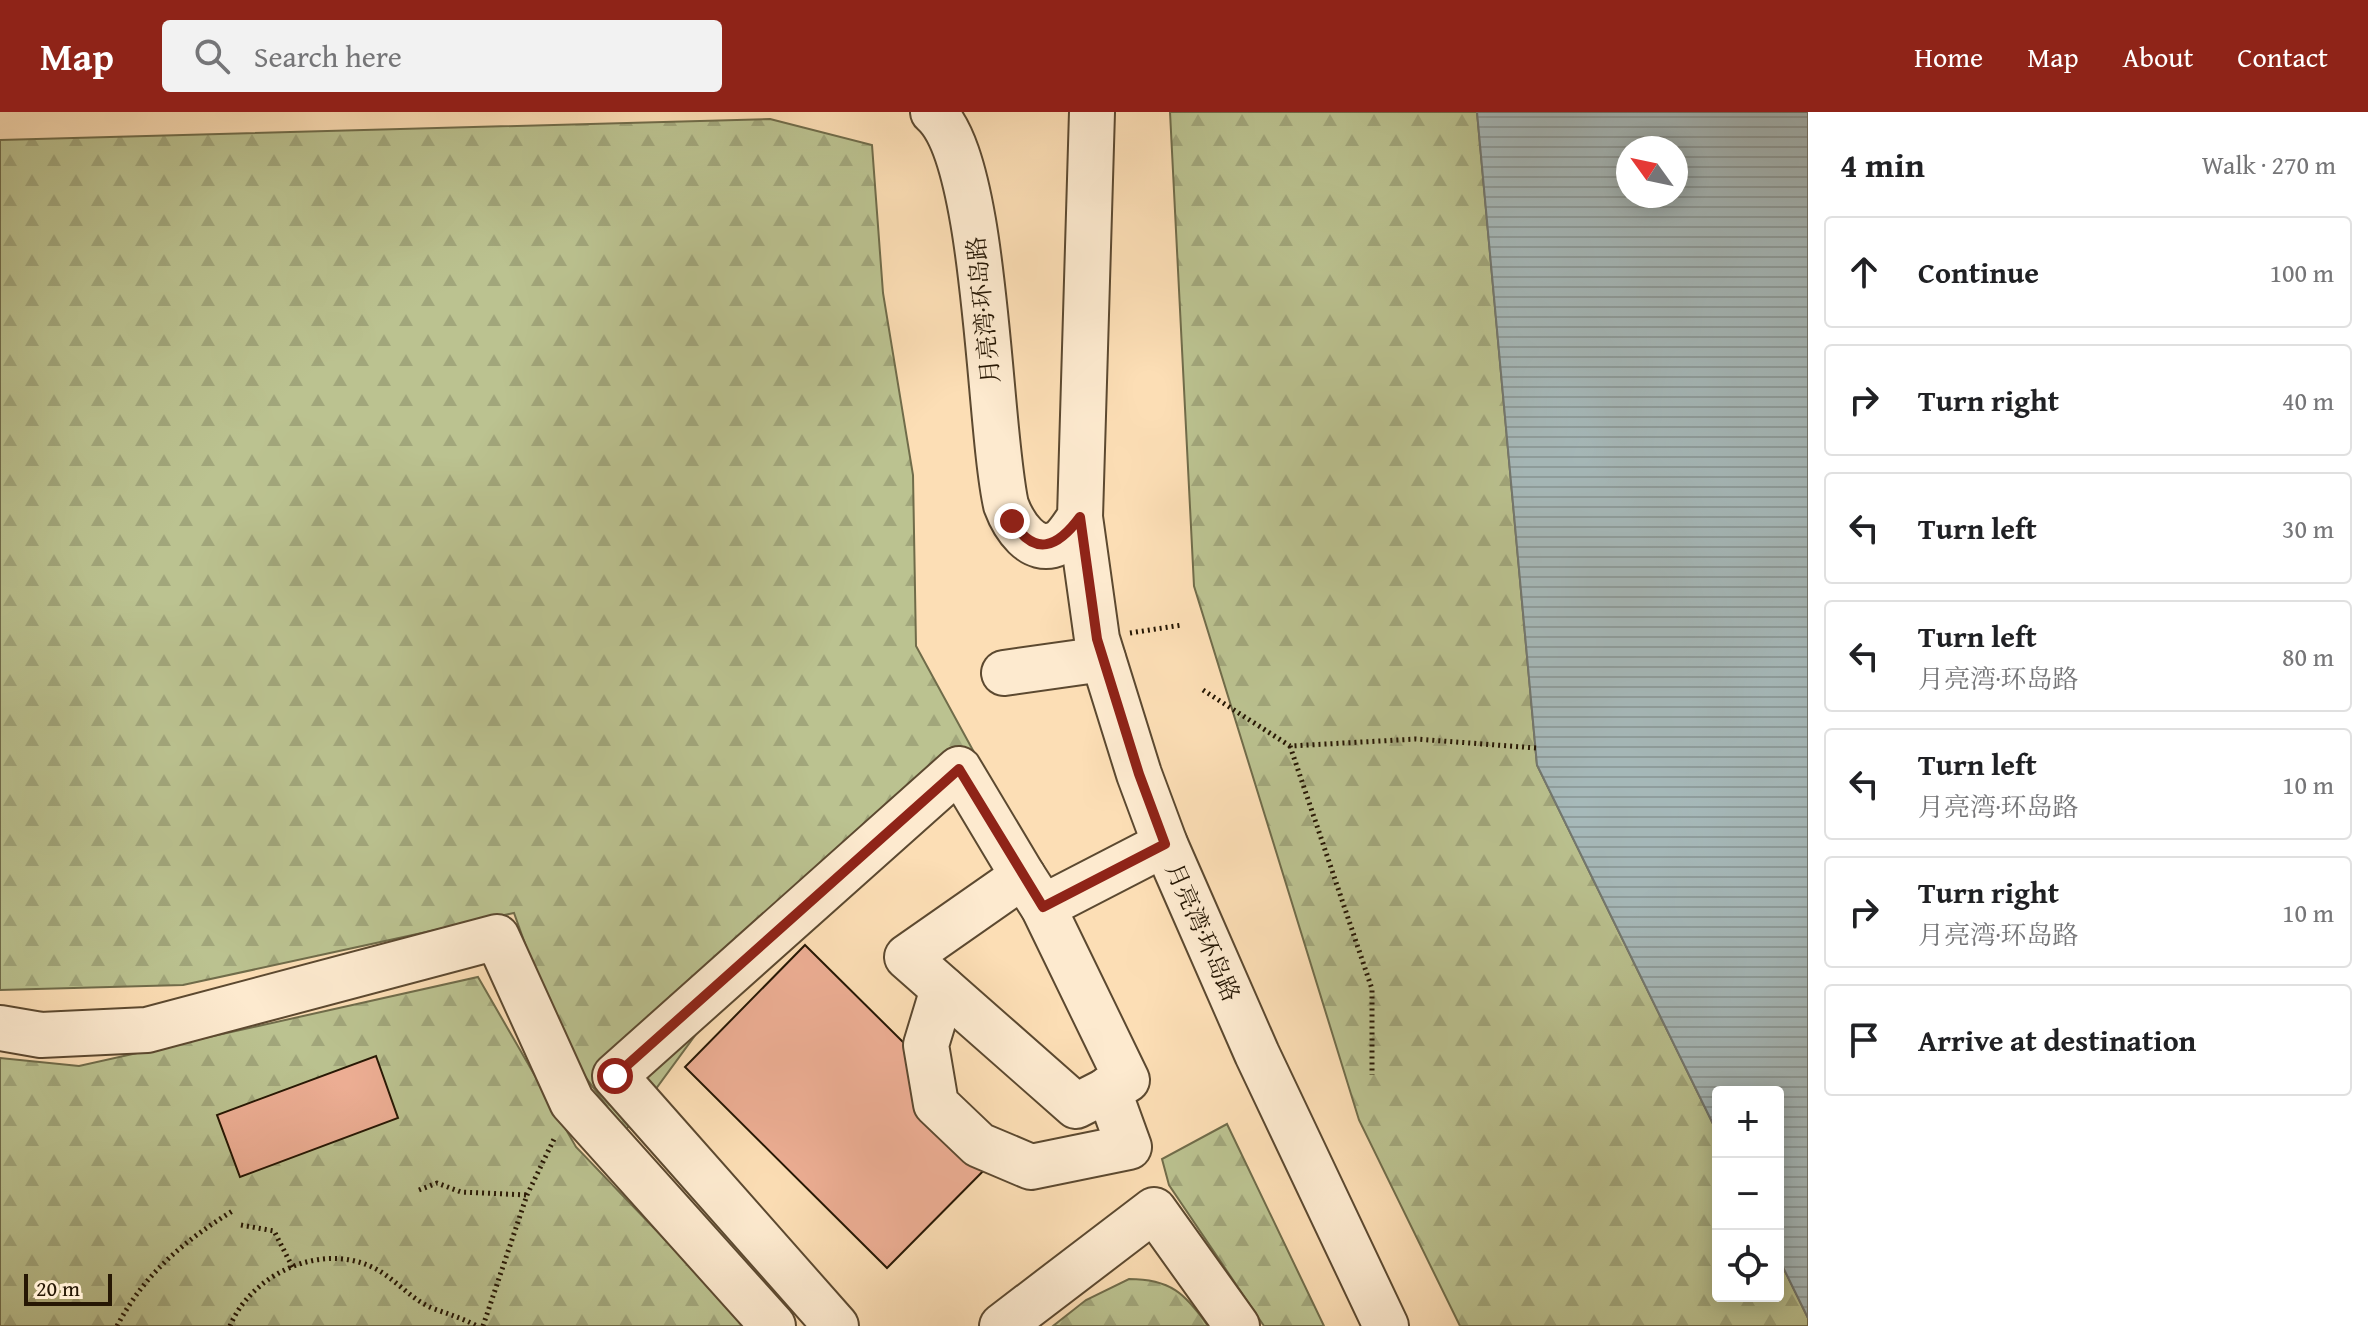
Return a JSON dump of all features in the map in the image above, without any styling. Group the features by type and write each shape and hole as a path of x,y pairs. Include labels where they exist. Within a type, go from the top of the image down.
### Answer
{"street":[{"name":"月亮湾·环岛路","path":"933,112 948,134 969,197 1006,505 1018,531 1037,543 1058,543 1080,517"},
{"name":"月亮湾·环岛路","path":"1092,112 1080,517 1100,649 1139,774 1165,844 1257,1054 1386,1326"},
{"path":"1004,673 1100,649"},
{"path":"836,1326 615,1076 959,769 1033,892 1127,1080 1076,1106 907,957 1033,892 1165,844"},
{"path":"0,1028 41,1035 147,1030 497,937 572,1102 773,1326"},
{"path":"943,989 926,1045 936,1104 979,1145 1031,1167 1129,1147"},
{"path":"1108,1089 1154,1210 1237,1326"},
{"path":"1002,1326 1154,1210"}],"path":[{"path":"1100,649 1182,625"},
{"path":"1203,690 1290,746 1416,739 1536,748"},
{"path":"1290,746 1372,989 1372,1075"},
{"path":"230,1326 250,1291 313,1259 341,1257 368,1265 395,1279 432,1308 453,1313 480,1326 527,1195 572,1102"},
{"path":"419,1190 437,1183 461,1192 527,1195"},
{"path":"117,1326 156,1267 185,1242 234,1210"},
{"path":"241,1225 274,1231 293,1268"}],"green space":[{"path":"1170,112 1477,112 1537,765 1712,1122 1712,1302 1784,1302 1784,1269 1808,1318 1808,1326 1460,1326 1359,1120 1194,586"},
{"path":"770,119 872,145 883,293 913,475 916,646 987,776 776,925 625,1131 560,1042 514,913 183,985 0,990 0,140"},
{"path":"478,977 576,1147 748,1326 0,1326 0,1058 79,1066"},
{"path":"1227,1124 1324,1326 1264,1326 1169,1185 1162,1159"},
{"path":"1129,1279 1155,1282 1175,1290 1208,1326 1053,1326 1086,1300"}],"shaded area":[{"path":"1477,112 1808,112 1808,1318 1784,1269 1784,1086 1712,1086 1712,1122 1537,765"}],"building":[{"path":"805,945 1008,1146 887,1268 685,1067"},
{"path":"376,1056 398,1118 240,1177 217,1115"}],"route":[{"path":"615,1076 959,769 1043,907 1165,844 1139,774 1097,639 1080,517 1058,543 1047,545 1027,539 1012,521"}]}
